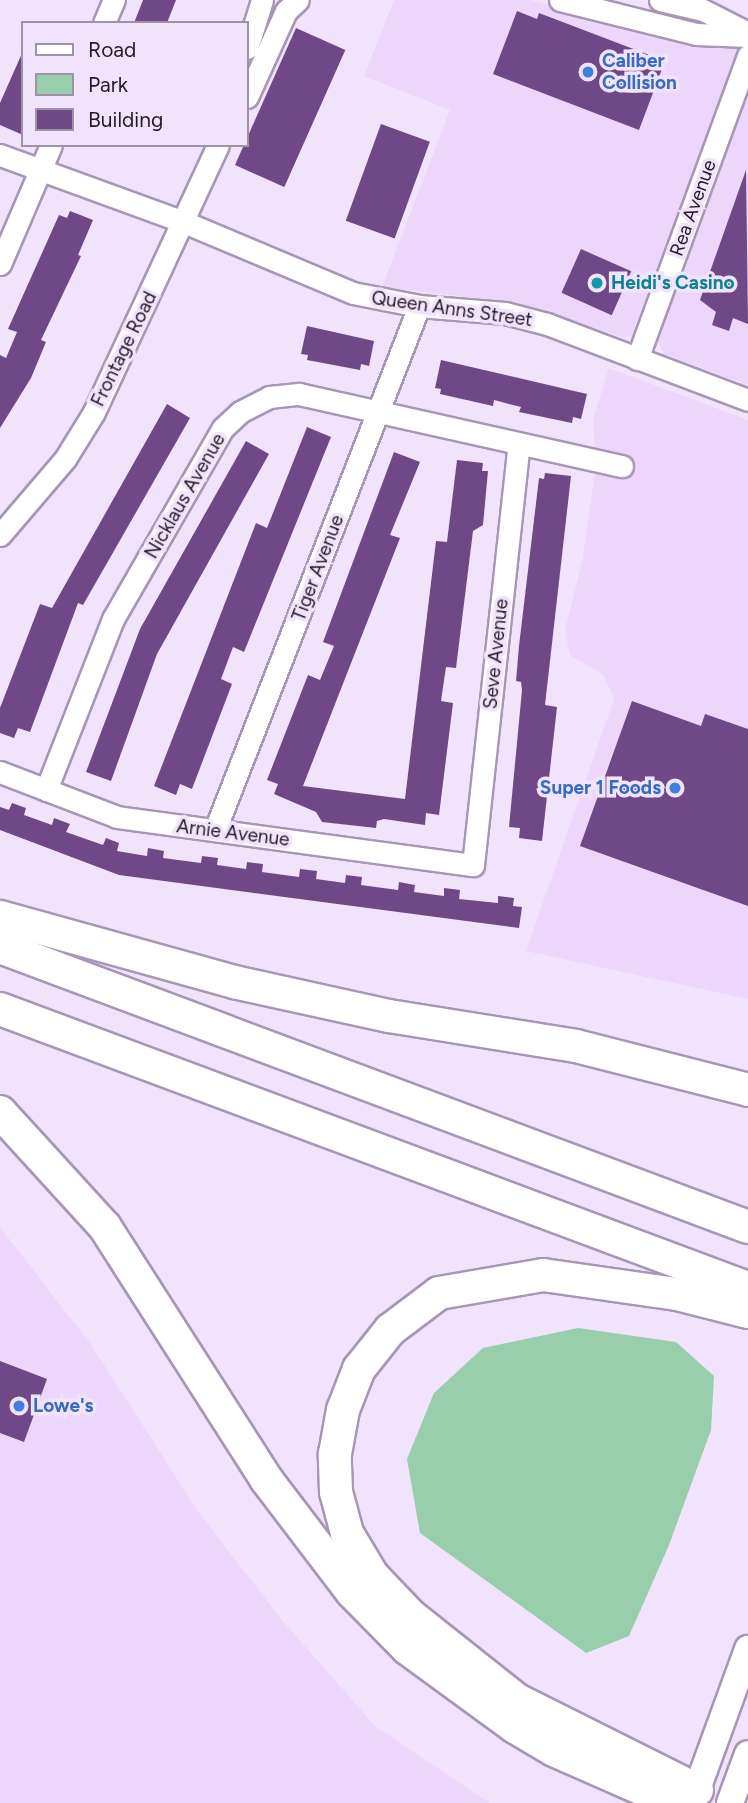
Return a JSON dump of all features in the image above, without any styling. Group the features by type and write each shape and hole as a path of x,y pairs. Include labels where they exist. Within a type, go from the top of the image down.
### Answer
{"highway":[{"path":"0,917 234,982 389,1016 576,1046 748,1090"},
{"path":"0,947 748,1227"},
{"path":"0,1009 748,1288"},
{"path":"0,1112 105,1227 266,1479 352,1592 407,1648 515,1727 554,1750 688,1799"},
{"path":"688,1799 517,1700 411,1616 372,1575 347,1533 336,1492 335,1454 342,1410 359,1369 390,1330 439,1293 543,1275 677,1294 748,1311"}],"main road":[{"path":"688,1799 748,1649"},
{"path":"730,1803 748,1755"}],"street":[{"path":"105,21 114,0"},
{"path":"248,45 262,0"},
{"path":"248,95 286,11 298,0"},
{"path":"560,0 696,34 748,34"},
{"path":"660,0 703,10 748,34"},
{"name":"Rea Avenue","path":"637,359 748,56"},
{"path":"0,264 50,147"},
{"name":"Frontage Road","path":"0,535 65,459 94,412 217,147"},
{"name":"Queen Anns Street","path":"0,155 184,222 341,289 419,306 505,313 547,324 748,400"},
{"name":"Tiger Avenue","path":"215,831 419,306"},
{"name":"Nicklaus Avenue","path":"46,790 113,619 223,428 240,412 269,397 289,395 379,411 622,466"},
{"name":"Seve Avenue","path":"473,865 519,443"},
{"name":"Arnie Avenue","path":"0,772 117,817 473,865"}],"shaded area":[{"path":"394,0 530,0 740,49 631,336 623,337 515,302 382,287 450,110 364,76"},
{"path":"748,94 748,385 664,354 657,341"},
{"path":"609,368 748,420 748,999 526,951 614,699 604,675 570,655 565,631 583,557 596,465 593,419"},
{"path":"0,1227 92,1346 197,1510 281,1619 375,1726 490,1803 0,1803"}],"green space":[{"path":"578,1328 676,1342 714,1376 711,1430 669,1545 629,1636 586,1653 420,1533 407,1459 434,1393 483,1348"}],"building":[{"path":"143,0 176,0 168,21 135,21"},
{"path":"517,11 537,19 539,13 665,61 639,130 493,74"},
{"path":"296,28 345,50 284,187 235,165 243,147 248,147 248,136"},
{"path":"21,56 21,134 0,125 0,103"},
{"path":"381,124 430,142 395,239 346,221"},
{"path":"746,170 748,324 733,318 729,331 712,325 716,312 700,300"},
{"path":"70,211 93,220 78,255 81,256 41,340 46,342 31,378 0,428 0,355 6,358 17,332 8,329 59,215 67,218"},
{"name":"Heidi's Casino","path":"581,249 631,271 612,315 561,293"},
{"path":"307,326 374,341 369,366 361,364 360,370 307,360 308,355 301,354"},
{"path":"441,360 587,394 581,419 573,417 572,423 519,412 521,407 494,400 493,406 440,394 441,389 435,388"},
{"path":"167,404 190,418 83,605 78,603 30,732 18,728 14,738 0,733 0,708 40,604 52,608"},
{"path":"307,427 331,437 244,652 233,647 221,679 232,684 192,789 180,784 176,795 154,786 256,523 267,528"},
{"path":"246,441 269,454 157,654 111,781 86,772 140,629"},
{"path":"394,452 420,462 390,535 400,538 303,786 405,799 436,541 447,542 457,460 483,463 482,471 488,471 483,525 473,531 456,668 446,667 441,701 453,703 439,815 426,813 425,825 384,819 377,821 376,828 322,822 316,812 274,794 278,784 267,780 308,675 320,680 334,646 323,642"},
{"path":"545,473 571,476 545,705 557,707 542,841 519,838 520,828 509,827 522,690 521,682 516,681 519,646 539,478 544,479"},
{"name":"Super 1 Foods","path":"632,701 701,726 705,714 748,729 748,906 580,846"},
{"path":"12,803 26,808 24,815 52,825 54,818 70,824 66,832 103,845 106,838 119,843 117,851 147,856 148,848 164,851 163,858 201,863 202,856 218,858 217,865 246,869 247,862 263,864 262,872 299,877 300,869 317,871 316,879 345,883 346,875 362,877 361,885 398,890 399,882 415,885 414,892 444,896 444,888 460,890 459,899 498,903 498,896 514,898 513,906 522,907 519,928 119,875 0,830 0,807 9,810"},
{"name":"Lowe's","path":"0,1361 47,1379 24,1442 0,1433"}],"place":[{"name":"Caliber Collision","path":"588,72"},
{"name":"Heidi's Casino","path":"597,283"},
{"name":"Super 1 Foods","path":"675,788"},
{"name":"Lowe's","path":"19,1406"}]}
